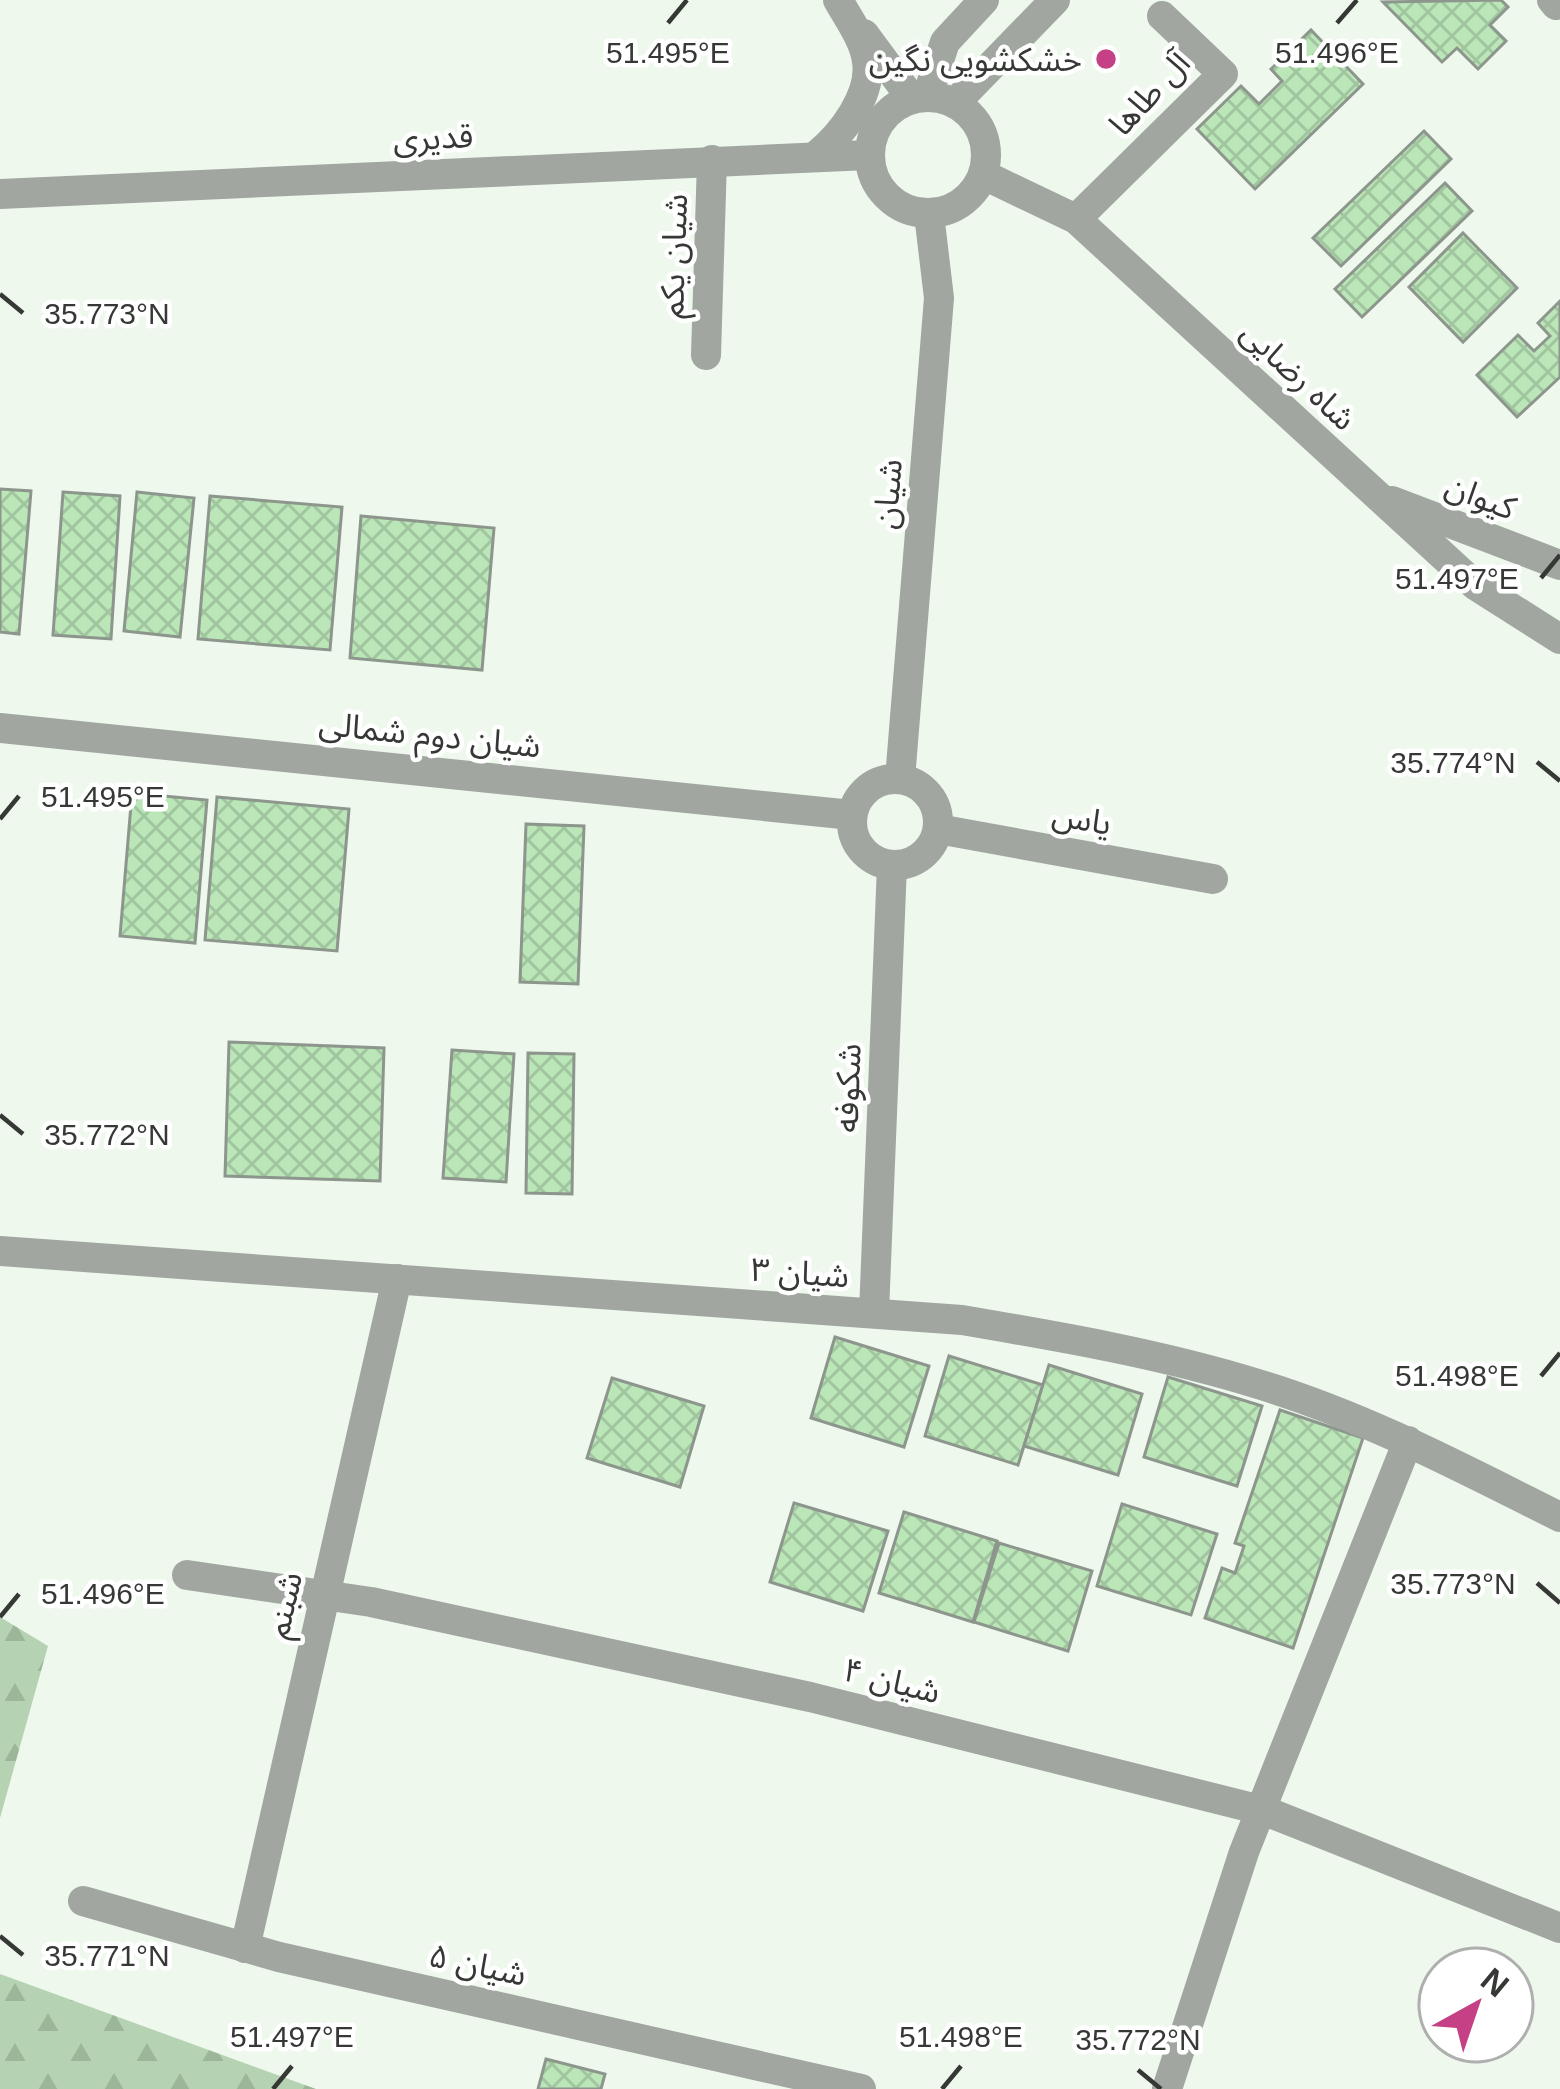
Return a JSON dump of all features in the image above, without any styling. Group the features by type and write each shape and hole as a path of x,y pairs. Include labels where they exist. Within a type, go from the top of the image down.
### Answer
{"street":[{"path":"838,0 932,99 977,123 985,140 984,175 963,203 929,214 894,203 881,190 869,155 881,120 932,99 1055,0"},
{"path":"818,154 852,114 868,71 867,57 838,0"},
{"path":"932,99 946,43 984,0"},
{"name":"آل طاها","path":"1076,219 1223,74 1162,16"},
{"name":"قدیری","path":"0,194 869,155"},
{"name":"شیان یکم","path":"706,355 712,160"},
{"name":"شاه رضایی","path":"984,175 1076,219 1474,585 1560,639"},
{"name":"شیان","path":"899,779 939,298 929,214"},
{"name":"کیوان","path":"1376,494 1560,565"},
{"name":"شیان دوم شمالی","path":"0,728 852,815"},
{"path":"899,779 913,783 933,802 938,829 916,860 892,865 866,854 852,830 852,815 874,784 899,779"},
{"name":"یاس","path":"938,829 1213,879"},
{"name":"شکوفه","path":"874,1313 892,865"},
{"name":"شیان ۳","path":"0,1251 962,1320 1115,1346 1261,1384 1408,1441 1560,1517"},
{"name":"شبنم","path":"245,1948 322,1595 398,1279"},
{"path":"1166,2089 1244,1852 1265,1811 1408,1441"},
{"name":"شیان ۴","path":"187,1575 322,1595 810,1696 1265,1811 1560,1928"},
{"name":"شیان ۵","path":"83,1901 245,1948 861,2089"}],"green space":[{"path":"0,1617 48,1646 0,1818"},
{"path":"0,1974 316,2089 0,2089"}],"building":[{"path":"1501,0 1508,7 1490,25 1506,41 1478,69 1457,48 1442,62 1383,2"},
{"path":"1311,30 1363,84 1255,189 1197,129 1241,86 1259,104 1282,81 1271,69"},
{"path":"1424,131 1451,159 1341,266 1313,238"},
{"path":"1445,183 1472,211 1362,317 1335,289"},
{"path":"1463,233 1517,288 1463,342 1409,287"},
{"path":"1560,301 1560,377 1517,417 1477,375 1518,335 1534,351 1550,336 1538,323"},
{"path":"0,489 31,491 19,634 0,632"},
{"path":"63,492 120,496 111,639 53,635"},
{"path":"137,492 194,498 180,637 124,631"},
{"path":"210,496 342,507 330,650 198,639"},
{"path":"361,516 494,528 482,670 350,658"},
{"path":"132,793 207,800 195,943 120,936"},
{"path":"217,797 349,809 337,951 205,940"},
{"path":"526,824 584,826 578,984 520,982"},
{"path":"229,1042 384,1048 380,1181 225,1176"},
{"path":"452,1050 514,1054 506,1182 443,1178"},
{"path":"528,1053 574,1054 572,1194 526,1193"},
{"path":"835,1337 929,1366 904,1447 811,1418"},
{"path":"949,1356 1043,1385 1018,1465 925,1436"},
{"path":"1049,1365 1142,1394 1118,1475 1024,1446"},
{"path":"1168,1377 1262,1406 1237,1486 1144,1457"},
{"path":"612,1378 704,1406 680,1487 587,1458"},
{"path":"1280,1410 1363,1438 1293,1648 1205,1618 1222,1568 1235,1573 1244,1546 1235,1543"},
{"path":"794,1503 888,1531 863,1611 770,1582"},
{"path":"1122,1504 1217,1534 1191,1615 1097,1586"},
{"path":"904,1512 997,1541 973,1622 879,1593"},
{"path":"999,1543 1092,1571 1068,1651 974,1622"},
{"path":"546,2059 605,2074 601,2089 538,2089"}],"place":[{"name":"خشکشویی نگین","path":"1106,59"}]}
